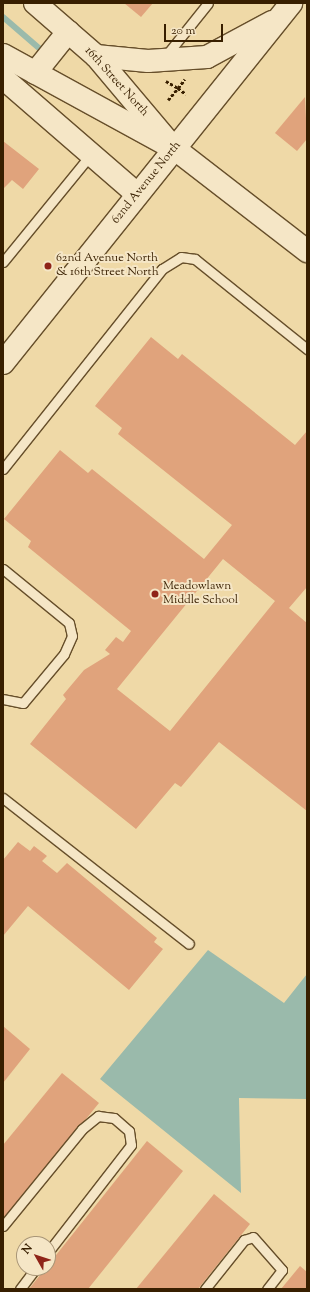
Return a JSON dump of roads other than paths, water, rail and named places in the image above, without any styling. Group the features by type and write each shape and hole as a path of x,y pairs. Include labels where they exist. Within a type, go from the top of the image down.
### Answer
{"street":[{"name":"16th Street North","path":"35,3 96,56 175,150"},
{"path":"96,56 162,61 207,57 286,10"},
{"name":"62nd Avenue North","path":"3,363 286,10"},
{"path":"35,74 68,32"},
{"name":"16th Street North","path":"3,55 175,150 307,251"},
{"path":"3,78 138,194"}],"lane":[{"path":"162,61 208,3"},
{"path":"3,262 91,154"},
{"path":"3,469 162,269 181,256 195,259 307,349"},
{"path":"3,570 69,623 72,636 64,654 23,703 3,699"},
{"path":"3,798 190,944"},
{"path":"3,1226 82,1129 98,1116 114,1118 129,1131 131,1145 56,1242"},
{"path":"205,1289 244,1240 253,1237 282,1270 267,1289"},
{"path":"20,1289 30,1276"}],"waterway":[{"path":"3,17 40,49"}],"place":[{"name":"62nd Avenue North & 16th Street North","path":"48,266"},
{"name":"Meadowlawn Middle School","path":"155,594"}]}
